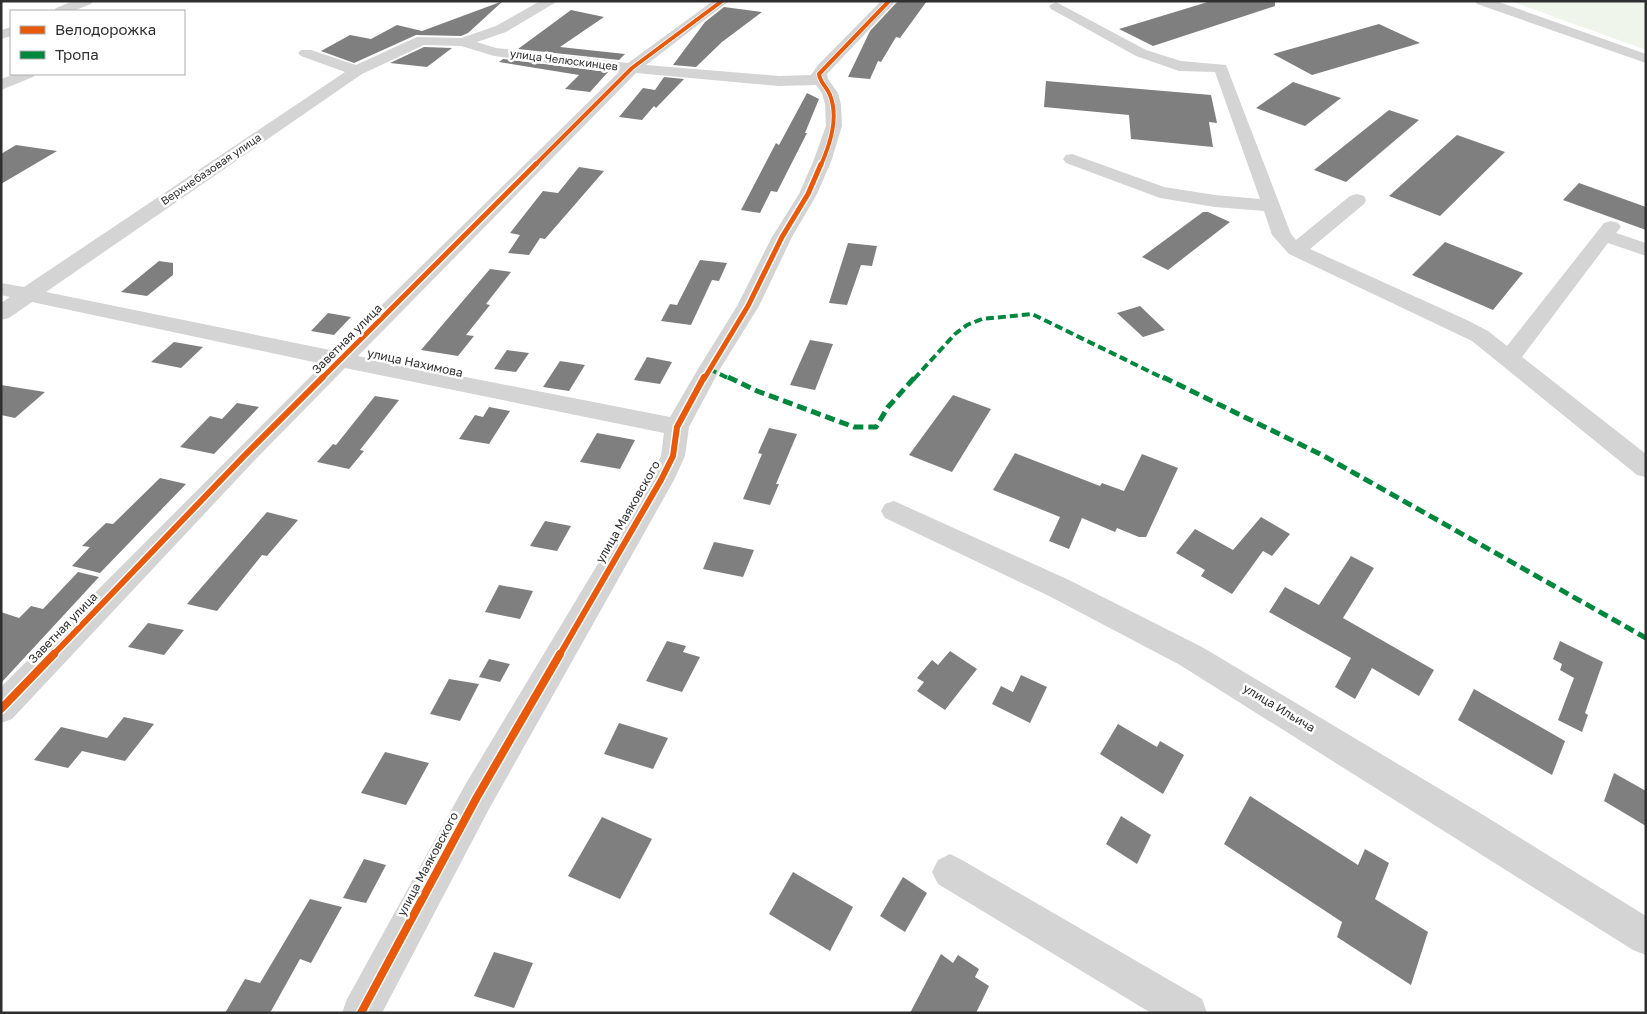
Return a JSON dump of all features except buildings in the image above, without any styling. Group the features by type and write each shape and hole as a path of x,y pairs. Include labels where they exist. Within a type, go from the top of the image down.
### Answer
{"street":[{"path":"64,10 86,1"},
{"path":"462,42 501,29 551,1"},
{"name":"Заветная улица","path":"1,708 239,462 632,68 722,1"},
{"path":"820,80 819,74 823,68 889,1"},
{"path":"1482,1 1646,59"},
{"path":"1056,6 1141,54 1180,66 1221,68 1282,235 1296,250 1480,336 1646,468"},
{"name":"улица Челюскинцев","path":"429,40 462,42 480,49 509,54 632,68 779,81 820,80"},
{"name":"Верхнебазовая улица","path":"1,312 373,62 411,44 429,40"},
{"path":"306,53 358,72"},
{"path":"1,85 26,75"},
{"name":"улица Маяковского","path":"361,1013 477,797 661,480 673,456 677,427 709,369 748,306 782,237 808,194 822,162 834,126 833,104 830,93 820,80"},
{"path":"1072,159 1160,192 1215,201 1271,206"},
{"path":"1296,250 1357,200"},
{"path":"1509,358 1608,231 1646,250"},
{"name":"улица Нахимова","path":"1,289 456,384 677,427"},
{"name":"улица Ильича","path":"894,511 1059,588 1191,656 1646,937"},
{"path":"950,872 1188,1013"}],"shaded area":[{"path":"1510,1 1646,1 1646,50"}],"marked path":[{"path":"709,369 757,391 854,427 876,427 888,407 955,334 967,325 982,319 1032,314 1324,456 1646,638"}],"cycle path":[{"path":"1,709 245,455 632,68 722,1"},
{"path":"361,1013 477,797 661,480 673,456 677,427 709,369 748,306 782,237 808,194 822,162 834,126 833,104 830,93 820,80 819,74 889,1"}]}
